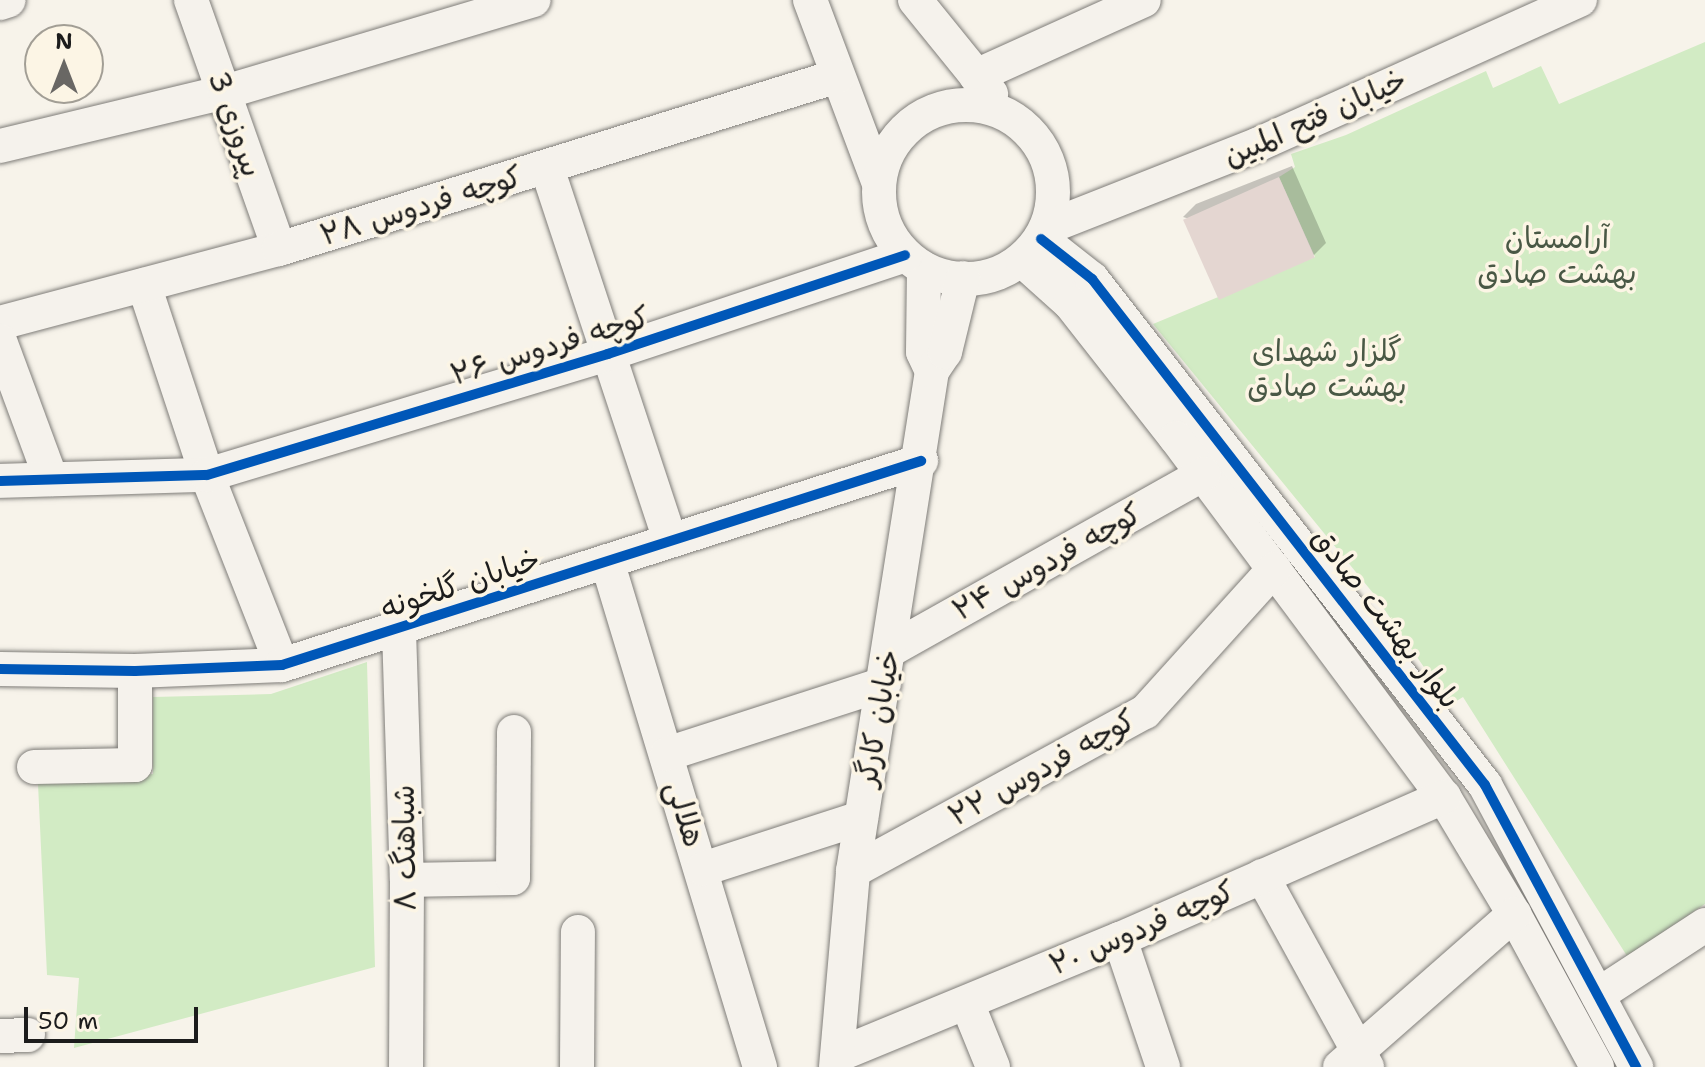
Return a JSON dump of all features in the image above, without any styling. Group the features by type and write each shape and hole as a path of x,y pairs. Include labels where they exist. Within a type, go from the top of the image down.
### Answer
{"street":[{"path":"0,3 9,0"},
{"name":"پیروزی 3","path":"191,0 279,249"},
{"path":"0,146 225,92 534,0"},
{"path":"810,0 878,181 879,209 890,236 914,262 947,278 1000,274 1036,242 1052,213 1054,184 1047,157 1031,133 1009,115 915,0"},
{"path":"976,76 1144,0"},
{"name":"خیابان فتح المبین","path":"1036,242 1580,0"},
{"name":"کوچه فردوس ۲۸","path":"0,323 279,249 838,76"},
{"path":"878,181 887,154 903,130 926,114 954,105 982,106 1009,115"},
{"path":"547,168 670,540"},
{"name":"بلوار بهشت صادق","path":"1036,242 1070,303 1204,474 1444,797 1514,914 1597,1067"},
{"name":"بلوار بهشت صادق","path":"1036,242 1092,279 1485,785 1636,1067"},
{"name":"کوچه فردوس ۲۶","path":"0,481 207,475 914,262"},
{"name":"خیابان کارگر","path":"914,262 923,352 932,371"},
{"name":"خیابان کارگر","path":"837,1061 853,871 921,461 932,371 945,352 963,278"},
{"path":"144,285 207,475 282,665"},
{"path":"0,341 51,479"},
{"name":"خیابان گلخونه","path":"0,669 135,671 282,665 921,461"},
{"name":"کوچه فردوس ۲۴","path":"890,650 1204,474"},
{"name":"هلالی","path":"607,561 703,869 760,1067"},
{"name":"کوچه فردوس ۲۲","path":"853,871 1145,712 1274,569"},
{"name":"شباهنگ ۸","path":"399,630 407,880 406,1067"},
{"path":"34,767 135,765 135,671"},
{"path":"667,754 884,684"},
{"path":"407,880 513,878 514,732"},
{"name":"کوچه فردوس ۲۰","path":"837,1061 1444,797"},
{"path":"703,869 861,818"},
{"path":"1262,876 1355,1062 1514,914"},
{"path":"1598,995 1705,925"},
{"path":"577,1067 578,932"},
{"path":"1120,939 1163,1067"},
{"path":"967,1003 993,1067"}],"green space":[{"name":"آرامستان بهشت صادق","path":"1705,42 1705,904 1627,956 1463,697 1450,705 1373,593 1153,324 1315,257 1279,177 1295,167 1291,154 1346,135 1486,71 1493,88 1541,66 1559,104"},
{"path":"367,662 375,967 74,1048 79,978 47,975 38,784 153,774 153,697 271,694"}],"building":[{"path":"1279,177 1315,257 1219,300 1183,220"}],"cycle path":[{"path":"1041,239 1092,279 1485,785 1636,1067"},
{"path":"0,481 207,475 608,354 905,255"},
{"path":"0,669 135,671 282,665 921,461"}],"park label":[{"name":"گلزار شهدای بهشت صادق","path":"1327,368"}]}
